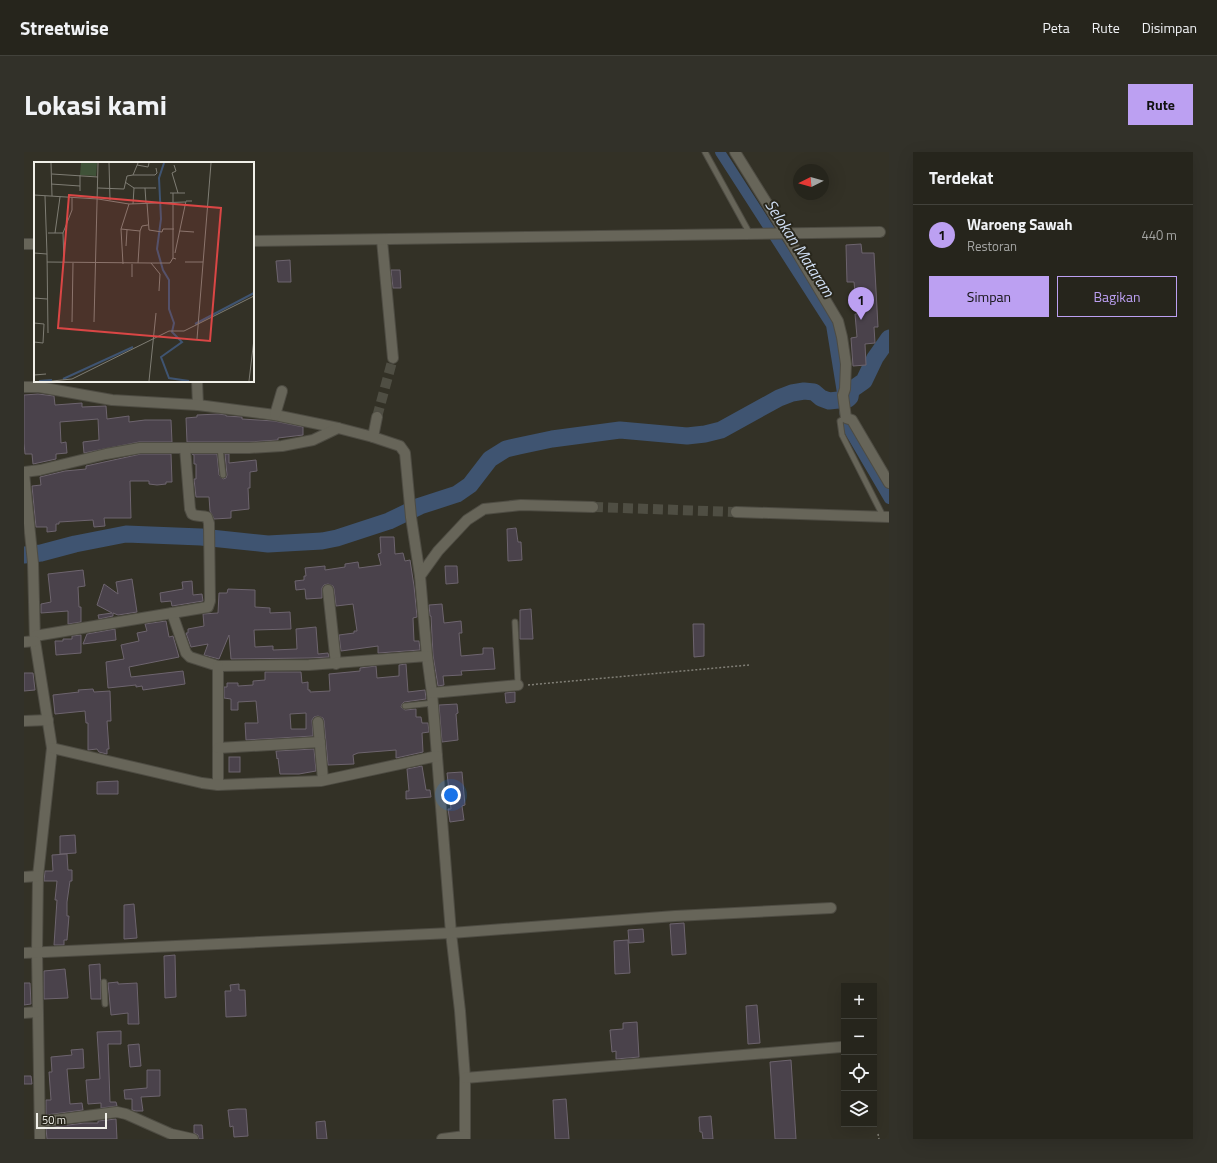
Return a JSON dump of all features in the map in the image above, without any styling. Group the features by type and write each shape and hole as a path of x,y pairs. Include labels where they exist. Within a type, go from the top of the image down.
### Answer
{"street":[{"path":"734,152 782,234 838,321 846,364 845,389 843,395 846,420 889,484"},
{"path":"254,241 880,232"},
{"path":"382,240 393,358"},
{"path":"197,382 198,405"},
{"path":"24,386 39,387 112,400 198,405 274,415 373,437 400,446 405,453 433,698 451,933 460,1011 465,1078 465,1138 442,1139"},
{"path":"274,415 282,391"},
{"path":"373,437 377,417"},
{"path":"40,1139 37,1012 38,876 52,748 35,638 33,564 24,472 40,470 106,454 140,448 248,448 282,446 313,440 338,428"},
{"path":"24,642 35,638 205,608 210,605 209,524 207,517 203,515 194,515 190,509 185,448"},
{"path":"420,576 438,551 467,520 484,509 520,505 593,507"},
{"path":"736,512 886,516"},
{"path":"328,590 336,664"},
{"path":"172,613 186,653 190,657 218,666 336,664 427,656"},
{"path":"218,666 218,785"},
{"path":"433,698 518,685"},
{"path":"24,721 48,720"},
{"path":"318,722 323,780"},
{"path":"218,748 320,742"},
{"path":"52,748 202,783 218,785 323,780 437,756"},
{"path":"24,877 38,876"},
{"path":"24,954 37,952 102,954 451,933 668,917 831,908"},
{"path":"24,1013 37,1012"},
{"path":"465,1078 841,1047"},
{"path":"40,1122 117,1112 126,1114 171,1134 193,1139"}],"lane":[{"path":"705,152 752,234"},
{"path":"846,420 842,435 886,516"},
{"path":"220,448 223,475"},
{"path":"515,622 518,685"},
{"path":"405,706 433,698"},
{"path":"104,982 105,1004"}],"path":[{"path":"518,685 749,665"},
{"path":"878,1134 879,1139"}],"building":[{"path":"861,244 862,253 874,253 878,327 874,327 875,343 865,344 866,365 853,366 851,338 857,337 855,314 857,314 854,282 847,282 846,245"},
{"path":"290,260 291,282 278,282 276,261"},
{"path":"391,270 400,270 401,288 393,288"},
{"path":"38,394 54,396 55,405 82,403 82,407 106,406 107,419 129,416 129,422 145,420 171,420 172,442 139,442 84,453 83,442 99,440 98,419 60,422 61,443 66,442 67,453 56,454 56,459 33,464 32,454 25,454 24,395"},
{"path":"218,414 242,417 242,419 274,421 303,427 303,435 278,438 278,440 249,442 187,442 186,418 197,417 197,415"},
{"path":"141,454 171,454 172,482 157,485 149,484 149,481 130,481 131,518 104,518 105,526 94,527 93,520 59,522 59,524 56,524 56,531 47,532 47,527 36,527 32,486 41,485 40,477 65,471 86,469 86,466"},
{"path":"192,454 217,454 219,475 223,479 226,478 227,475 225,454 229,454 229,463 256,460 257,471 250,472 250,488 248,488 249,509 231,511 231,518 214,519 210,511 209,497 196,497 194,479 196,479 196,464 194,464 194,455"},
{"path":"516,528 518,542 521,542 522,560 508,561 507,529"},
{"path":"380,537 394,537 395,554 403,553 405,561 410,560 417,617 413,618 414,641 419,641 420,650 378,653 378,646 341,651 339,635 354,633 354,631 357,631 353,604 336,606 333,586 328,584 324,585 322,588 322,598 306,599 305,589 296,590 295,581 304,580 304,576 306,576 305,568 325,566 325,570 345,567 345,564 358,562 359,568 381,565 378,554 381,553"},
{"path":"445,566 457,566 458,583 446,584"},
{"path":"83,570 85,586 78,587 79,607 81,607 81,622 68,624 68,611 41,613 41,604 51,602 48,574"},
{"path":"132,579 137,612 118,615 113,613 113,616 99,619 98,615 112,613 97,605 104,584 118,594 116,582"},
{"path":"192,581 193,595 202,594 203,601 172,606 171,601 161,602 160,593 183,589 182,582"},
{"path":"228,589 255,590 255,607 270,608 270,613 290,612 291,629 254,630 255,647 273,646 273,650 297,649 296,629 316,627 318,654 328,653 329,657 231,659 229,635 219,659 204,655 208,644 191,647 186,633 188,633 188,629 204,626 203,614 218,613 219,593 227,593"},
{"path":"442,604 444,623 461,621 462,633 459,633 461,656 483,654 483,648 493,648 495,669 461,671 462,675 443,676 444,685 438,686 433,655 429,605"},
{"path":"531,609 533,639 520,639 520,610"},
{"path":"166,621 169,637 173,636 179,657 129,667 131,677 183,671 185,684 143,690 142,686 136,687 136,685 108,688 106,662 124,659 121,645 139,641 137,633 147,631 145,624"},
{"path":"693,624 704,624 704,656 694,657"},
{"path":"115,629 116,640 83,644 87,634"},
{"path":"81,635 81,653 56,655 55,641 72,639 72,636"},
{"path":"406,664 408,692 425,690 426,699 404,702 401,707 405,710 416,709 416,717 421,717 422,723 428,723 429,732 422,733 423,752 396,758 396,750 358,753 353,755 354,764 328,765 324,721 323,718 318,716 314,717 312,720 313,736 246,740 245,723 258,723 256,701 238,702 238,710 231,710 231,699 224,698 224,687 227,687 227,683 238,683 238,686 253,685 253,681 265,680 265,672 301,672 302,683 308,682 308,690 310,690 310,692 330,691 329,674 360,671 360,668 376,666 377,678 399,676 399,665","holes":["306,713 306,729 291,729 290,714"]},
{"path":"24,673 33,673 35,690 24,691"},
{"path":"93,689 94,692 110,691 111,721 107,721 109,749 107,749 107,754 99,752 97,749 88,750 88,723 86,723 85,711 55,714 53,695 79,692 78,690"},
{"path":"515,692 515,702 506,703 505,693"},
{"path":"457,704 458,713 456,714 458,740 442,742 439,705"},
{"path":"314,749 316,771 299,774 280,774 276,751"},
{"path":"229,757 240,757 240,772 229,772"},
{"path":"422,766 426,790 430,790 431,797 406,799 406,791 409,791 407,769"},
{"path":"462,772 465,805 462,806 464,820 450,822 448,809 451,809 447,773"},
{"path":"118,781 118,794 97,794 97,782"},
{"path":"75,835 76,853 60,854 60,836"},
{"path":"67,854 68,870 72,870 72,881 70,881 67,902 67,916 69,916 67,940 64,940 64,945 54,945 57,881 44,881 45,871 53,871 52,855"},
{"path":"134,904 137,938 124,939 124,905"},
{"path":"684,923 686,954 672,955 670,924"},
{"path":"643,929 644,942 629,943 628,930"},
{"path":"628,940 630,973 615,974 614,941"},
{"path":"175,955 176,997 165,998 164,956"},
{"path":"100,964 101,999 91,999 89,965"},
{"path":"65,969 68,998 44,999 44,971"},
{"path":"118,982 118,984 137,983 139,1024 128,1024 128,1013 111,1015 108,983"},
{"path":"24,983 30,983 31,1004 24,1005"},
{"path":"239,984 239,990 245,990 246,1016 226,1017 225,991 231,991 230,985"},
{"path":"757,1005 760,1043 748,1044 746,1006"},
{"path":"637,1022 639,1057 616,1059 616,1051 612,1052 610,1030 623,1029 623,1023"},
{"path":"121,1031 121,1044 108,1044 110,1102 116,1102 117,1106 101,1108 101,1103 88,1104 86,1080 100,1079 97,1032"},
{"path":"139,1044 141,1066 130,1067 128,1045"},
{"path":"83,1049 84,1068 67,1069 70,1104 82,1103 83,1110 46,1115 46,1100 51,1100 49,1072 52,1072 51,1057 72,1055 71,1050"},
{"path":"791,1060 796,1139 775,1139 770,1062"},
{"path":"147,1070 160,1070 160,1096 141,1097 143,1111 132,1110 132,1099 125,1099 124,1090 147,1088"},
{"path":"24,1076 31,1076 32,1084 24,1084"},
{"path":"566,1099 569,1139 555,1139 553,1100"},
{"path":"246,1109 248,1136 234,1137 233,1126 230,1127 228,1110"},
{"path":"711,1116 713,1139 703,1139 702,1132 700,1132 699,1117"},
{"path":"116,1119 117,1139 47,1139 46,1128 84,1123 98,1123 98,1121"},
{"path":"325,1121 327,1139 317,1139 316,1122"},
{"path":"194,1125 202,1125 203,1139 199,1139 198,1135 194,1133"}],"waterway":[{"name":"Selokan Mataram","path":"720,152 831,325 842,393"},
{"path":"24,555 41,553 75,544 126,534 201,537 268,544 322,541 337,538 389,521 420,506 457,494 470,485 490,459 506,449 552,439 620,430 687,436 705,434 721,430 779,398 792,393 804,391 814,392 821,398 829,401 848,399 851,391 864,381 875,358 889,338"},
{"name":"Selokan Mataram","path":"844,411 848,429 889,499"}],"tunnel":[{"path":"377,417 393,358"},
{"path":"593,507 736,512"}],"place":[{"name":"Waroeng Sawah","path":"861,320"}]}
